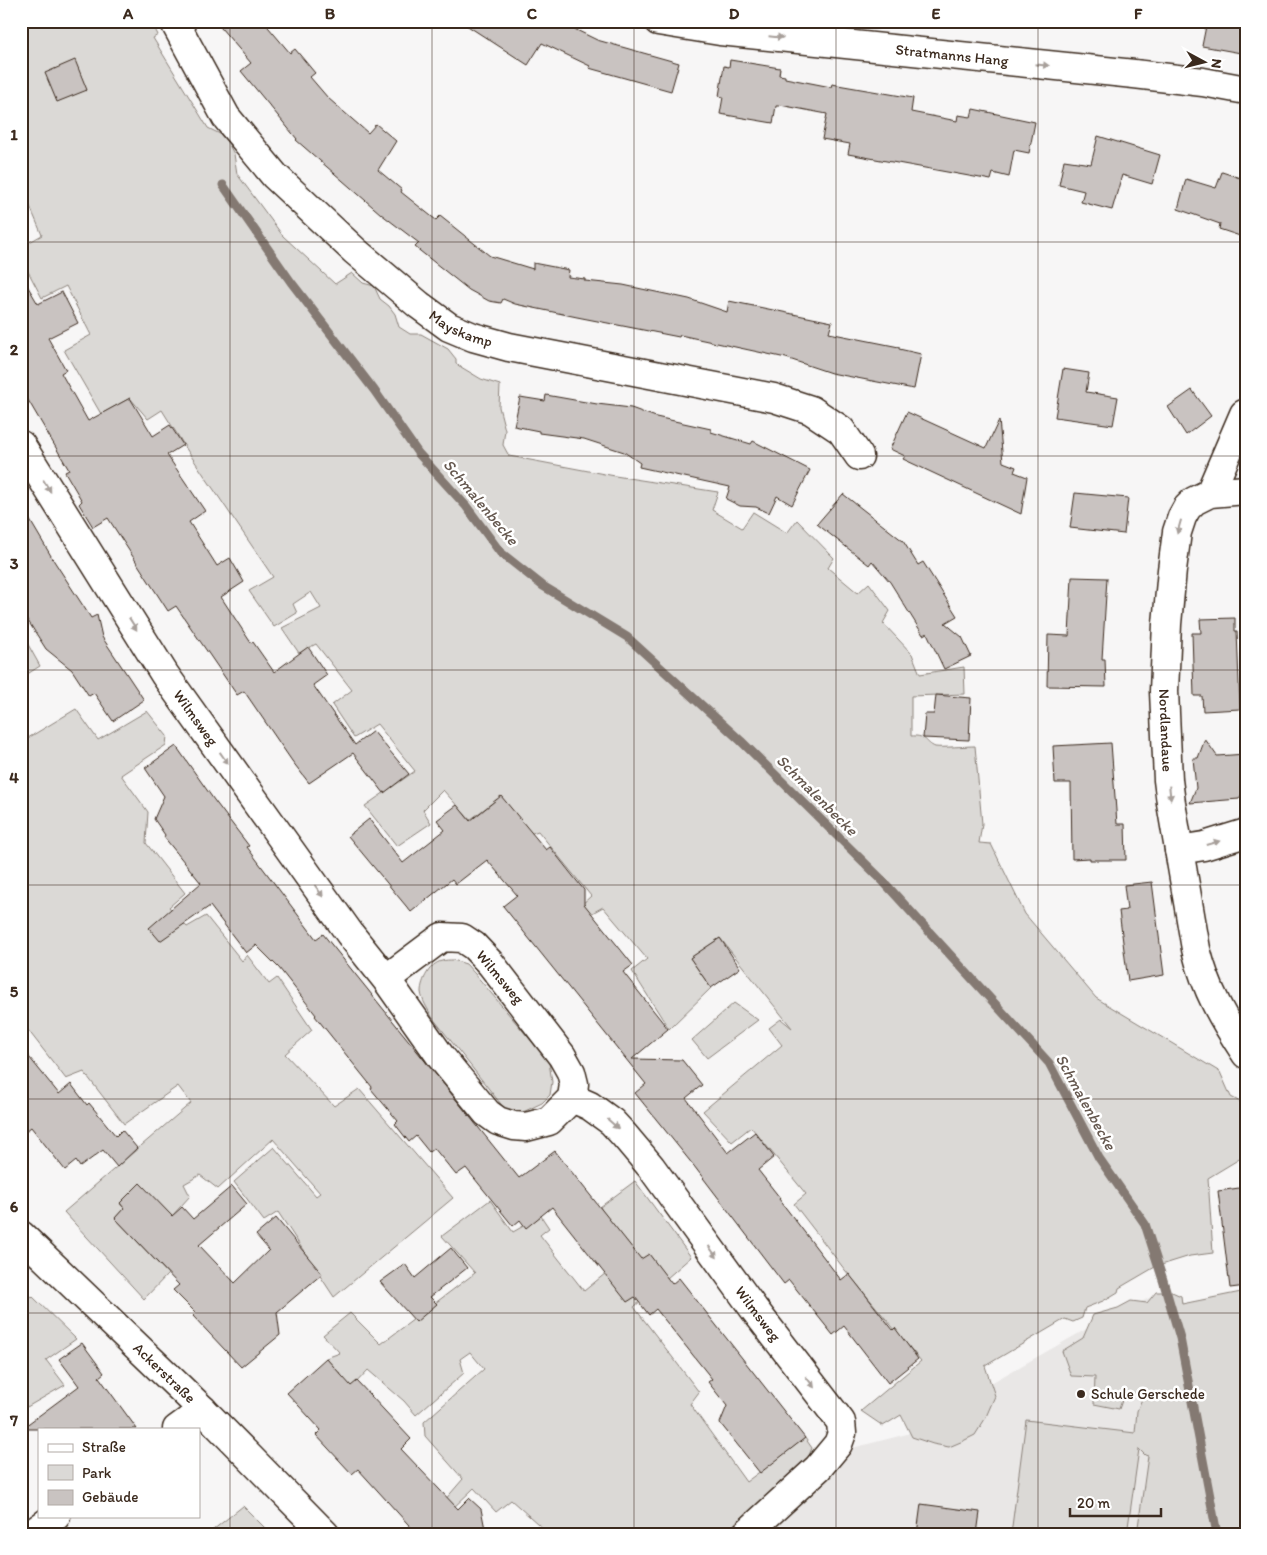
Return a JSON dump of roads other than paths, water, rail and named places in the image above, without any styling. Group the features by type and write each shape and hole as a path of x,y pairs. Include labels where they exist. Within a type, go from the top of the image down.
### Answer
{"street":[{"name":"Mayskamp","path":"174,21 226,117 275,176 355,251 419,305 449,327 473,337 509,347 774,398 811,410 841,430 859,456"},
{"name":"Stratmanns Hang","path":"658,21 720,31 1203,82 1246,90"},
{"path":"1244,414 1210,492 1246,490"},
{"name":"Wilmsweg","path":"21,445 166,676 350,934 386,979 442,1057 487,1113 498,1122 526,1127 549,1121 572,1098 574,1084 571,1072 562,1056 491,964 474,946 462,938 442,937 386,979"},
{"name":"Nordlandaue","path":"1210,492 1194,500 1187,508 1177,532 1167,624 1164,691 1168,780 1192,930 1200,966 1215,1004 1246,1054"},
{"path":"1179,850 1204,846 1246,833"},
{"name":"Wilmsweg","path":"572,1098 590,1106 612,1122 651,1167 754,1309 841,1422 842,1433 838,1444 818,1468 746,1534"},
{"name":"Ackerstraße","path":"21,1235 203,1410 325,1534"},
{"path":"178,1428 203,1410"},
{"path":"32,1534 53,1518"}],"waterway":[{"name":"Schmalenbecke","path":"223,185 291,282 374,390 418,453 466,506 500,552 543,586 627,637 741,741 881,879 1049,1063 1099,1158 1145,1224 1180,1338 1217,1534"}],"place":[{"name":"Schule Gerschede","path":"1081,1394"}]}
